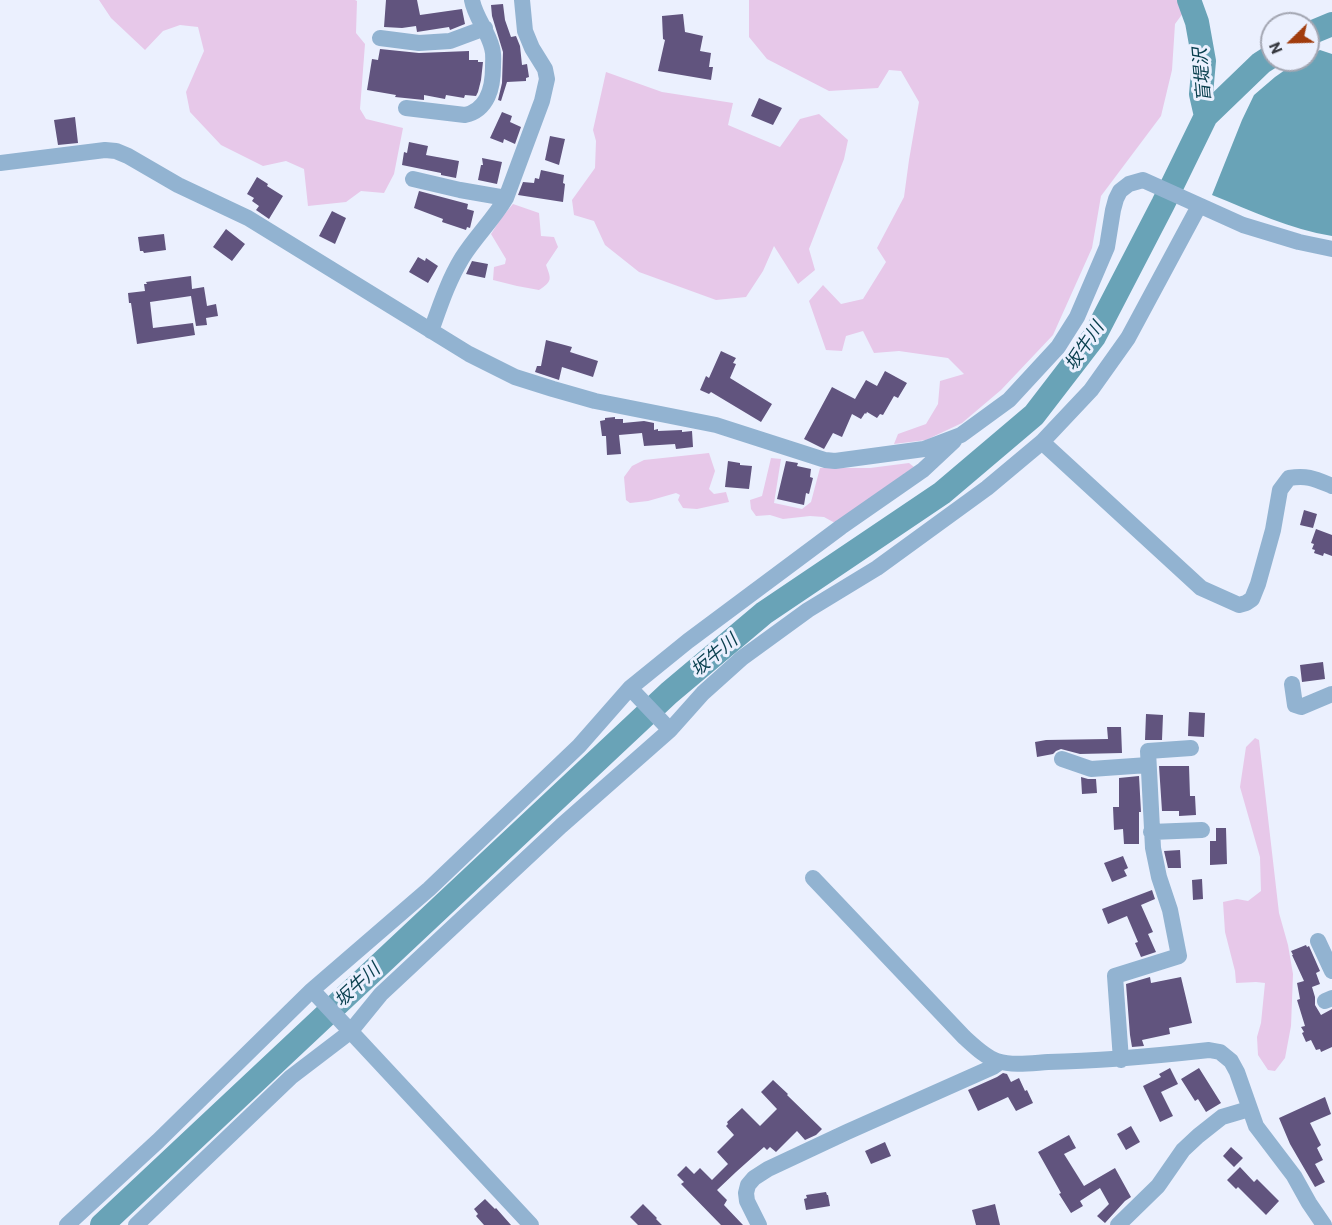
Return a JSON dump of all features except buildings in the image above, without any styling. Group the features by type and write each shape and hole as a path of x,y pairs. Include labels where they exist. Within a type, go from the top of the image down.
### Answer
{"street":[{"path":"406,108 465,115 474,113 485,101 493,84 493,50 472,0"},
{"path":"431,331 461,259 498,212 506,198 542,101 547,79 545,69 525,32 522,0"},
{"path":"380,38 419,43 450,41 485,28"},
{"path":"0,163 105,150 116,151 178,185 248,218 469,354 515,377 534,383 595,400 716,425 825,460 835,461 924,449 961,435"},
{"path":"413,179 506,198"},
{"path":"67,1225 158,1141 312,990 437,881 634,693 707,627 841,527 923,470 961,435 1009,400 1058,347 1077,317 1107,247 1113,210 1120,191 1129,184 1143,180 1243,225 1299,242 1332,249"},
{"path":"135,1225 291,1077 350,1032 381,994 742,658 808,610 877,568 987,488 1041,442 1091,390 1128,338 1192,202"},
{"path":"1041,442 1201,588 1239,604 1252,599 1258,584 1273,530 1280,490 1289,478 1311,477 1332,486"},
{"path":"1292,684 1295,705 1298,707 1332,694"},
{"path":"634,693 667,726"},
{"path":"1121,1060 1115,976 1179,956 1170,910 1155,858 1151,832 1148,751 1191,748"},
{"path":"1062,759 1091,769 1148,765"},
{"path":"1151,832 1202,830"},
{"path":"813,878 964,1037 991,1058 1000,1062 1121,1060 1209,1050 1220,1052 1231,1061 1237,1072 1256,1126 1294,1176 1324,1225"},
{"path":"1318,941 1332,971"},
{"path":"312,990 531,1225"},
{"path":"759,1225 747,1202 748,1185 754,1178 768,1169 1000,1062"},
{"path":"1118,1225 1158,1186 1183,1150 1198,1136 1222,1117 1249,1108"}],"shaded area":[{"path":"99,0 357,1 356,33 365,44 360,109 366,119 403,128 394,174 384,193 361,191 346,202 308,206 304,169 286,161 263,166 221,145 190,112 186,92 204,51 198,27 180,25 163,31 145,50 111,18"},
{"path":"749,0 1182,0 1186,9 1175,24 1172,70 1161,116 1101,196 1092,248 1053,335 1001,390 962,423 926,440 894,444 898,434 926,424 938,404 940,381 964,374 948,358 899,351 874,353 863,331 846,336 842,351 826,350 809,301 823,285 841,304 863,299 886,262 877,248 904,197 919,102 901,71 889,70 878,88 829,91 767,59 749,37"},
{"path":"606,72 662,92 733,103 728,125 780,147 800,119 819,114 848,140 844,159 809,249 815,270 798,284 774,246 763,271 746,297 716,300 639,272 605,245 594,221 574,215 572,200 595,168 596,141 593,130"},
{"path":"513,204 539,213 541,236 554,237 558,247 546,265 550,277 549,282 539,290 493,280 494,267 505,264 506,259 491,234"},
{"path":"709,453 715,471 709,489 714,494 726,492 729,502 697,509 683,508 678,500 680,495 676,493 648,501 630,503 626,500 624,477 632,466 644,460"},
{"path":"771,458 781,459 774,503 802,509 811,502 820,468 870,468 909,463 914,467 835,523 824,517 783,519 770,515 756,516 751,509 750,500 762,496"},
{"path":"1255,738 1259,740 1279,913 1293,974 1291,1026 1285,1058 1275,1071 1268,1070 1258,1055 1257,1037 1261,1023 1265,983 1236,983 1225,932 1223,902 1237,899 1248,901 1261,891 1260,857 1240,787 1246,747"}],"water":[{"path":"1320,50 1332,54 1332,236 1286,224 1212,195 1254,95 1282,72 1320,72"}],"waterway":[{"name":"盲堤沢","path":"1189,0 1197,22 1204,61 1201,94 1206,116"},
{"name":"坂牛川","path":"1320,29 1332,24"},
{"name":"坂牛川","path":"102,1225 669,693 764,613 942,493 1034,415 1094,337 1206,116 1260,64"}]}
